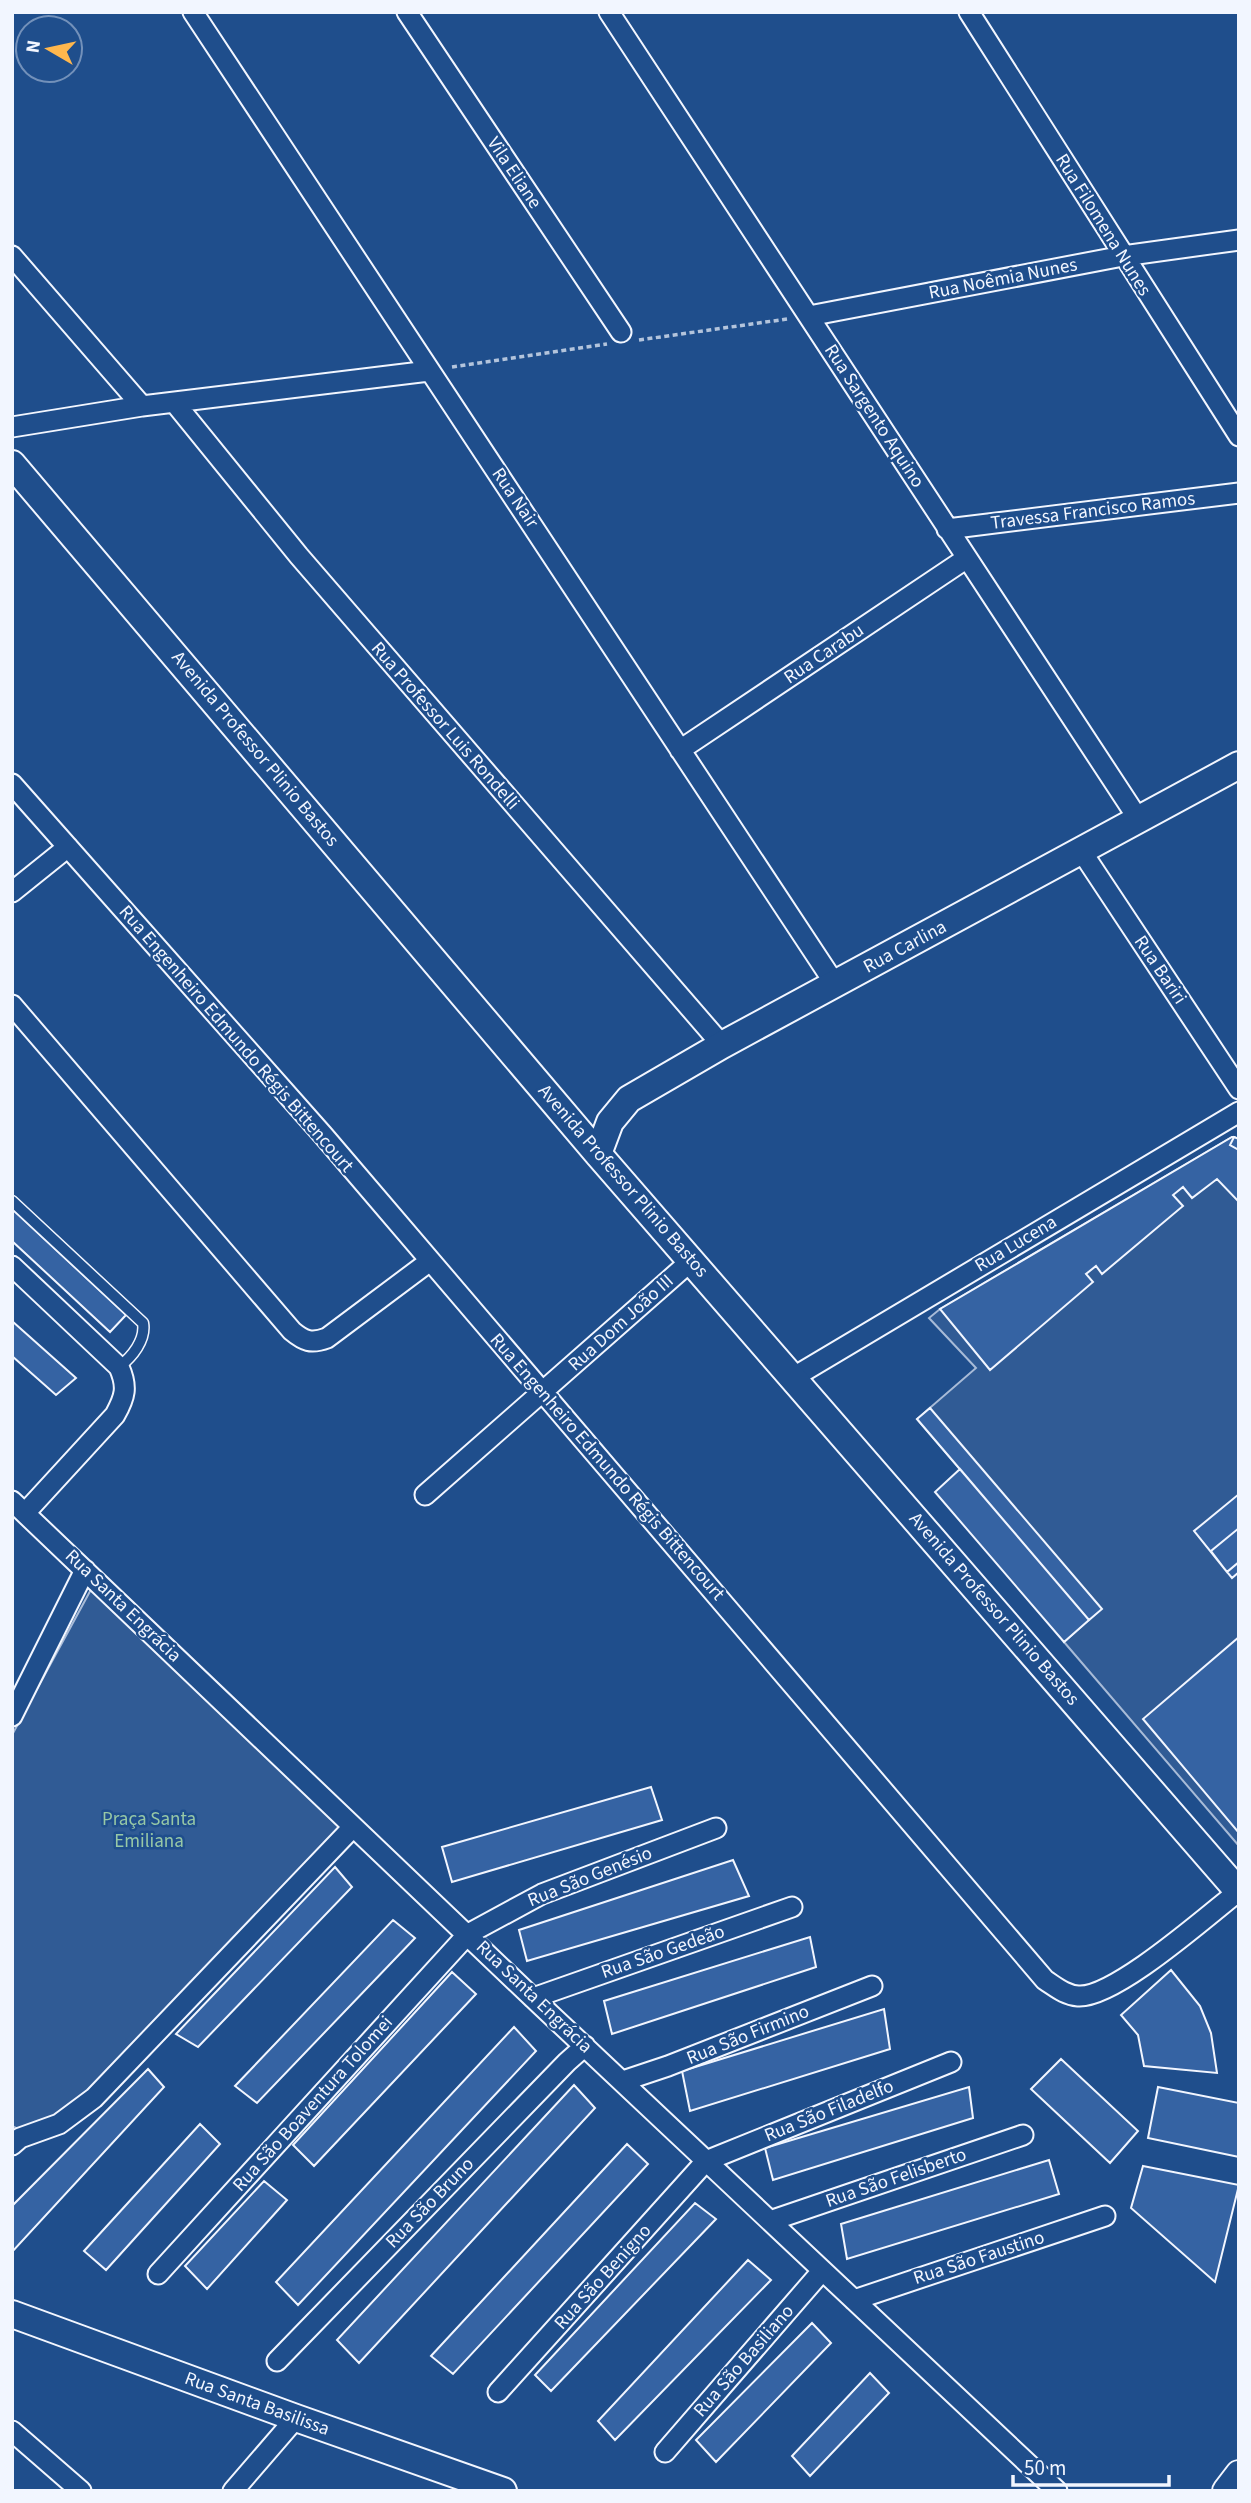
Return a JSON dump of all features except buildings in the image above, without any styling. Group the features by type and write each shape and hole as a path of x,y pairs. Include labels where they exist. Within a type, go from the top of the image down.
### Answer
{"street":[{"name":"Rua Nair","path":"193,12 835,985"},
{"name":"Vila Eliane","path":"407,12 621,332"},
{"name":"Rua Sargento Aquino","path":"608,12 1139,820"},
{"name":"Rua Filomena Nunes","path":"970,12 1239,436"},
{"name":"Rua Noêmia Nunes","path":"809,316 1123,256 1239,240"},
{"path":"12,256 142,406"},
{"path":"12,427 142,406 429,371"},
{"name":"Rua Professor Luis Rondelli","path":"174,402 299,556 722,1045"},
{"name":"Avenida Professor Plinio Bastos","path":"12,464 598,1154 1239,1892"},
{"name":"Travessa Francisco Ramos","path":"947,529 1239,493"},
{"name":"Rua Carabu","path":"680,750 967,558"},
{"name":"Rua Carlina","path":"598,1154 610,1122 629,1099 722,1045 1239,765"},
{"name":"Rua Engenheiro Edmundo Régis Bittencourt","path":"12,784 430,1261 1045,1980 1065,1993 1079,1997 1098,1994 1168,1947 1239,1892"},
{"path":"12,892 68,847"},
{"name":"Rua Bariri","path":"1082,852 1239,1089"},
{"path":"12,1005 292,1331 303,1340 315,1342 327,1338 430,1261"},
{"name":"Rua Lucena","path":"794,1377 1239,1112"},
{"name":"Rua Dom João III","path":"425,1495 691,1261"},
{"path":"12,1266 119,1367 126,1389 115,1415 19,1507"},
{"name":"Rua Santa Engrácia","path":"19,1507 533,1998 1057,2491"},
{"path":"12,1716 85,1570"},
{"path":"15,2139 60,2124 94,2098 353,1827"},
{"name":"Rua São Genésio","path":"468,1934 542,1894 716,1828"},
{"name":"Rua São Gedeão","path":"533,1998 792,1907"},
{"name":"Rua São Boaventura Tolomei","path":"158,2274 468,1934"},
{"name":"Rua São Firmino","path":"623,2081 872,1986"},
{"name":"Rua São Bruno","path":"276,2361 585,2046"},
{"name":"Rua São Filadelfo","path":"706,2161 951,2062"},
{"name":"Rua São Felisberto","path":"770,2221 1023,2135"},
{"name":"Rua São Benigno","path":"498,2392 706,2161"},
{"name":"Rua São Faustino","path":"854,2300 1105,2216"},
{"name":"Rua São Basiliano","path":"665,2452 822,2271"},
{"name":"Rua Santa Basilissa","path":"12,2314 503,2491"},
{"path":"233,2491 296,2418"},
{"path":"12,2431 81,2491"},
{"path":"1226,2491 1239,2474"}],"lane":[{"path":"12,1200 144,1323 142,1339 128,1360 119,1367"}],"shaded area":[{"path":"1232,1137 1239,1139 1239,1846 1064,1642 1089,1620 917,1419 976,1368 929,1318"},
{"name":"Praça Santa Emiliana","path":"94,1584 341,1829 70,2113 20,2130 12,2126 12,1735"}]}
